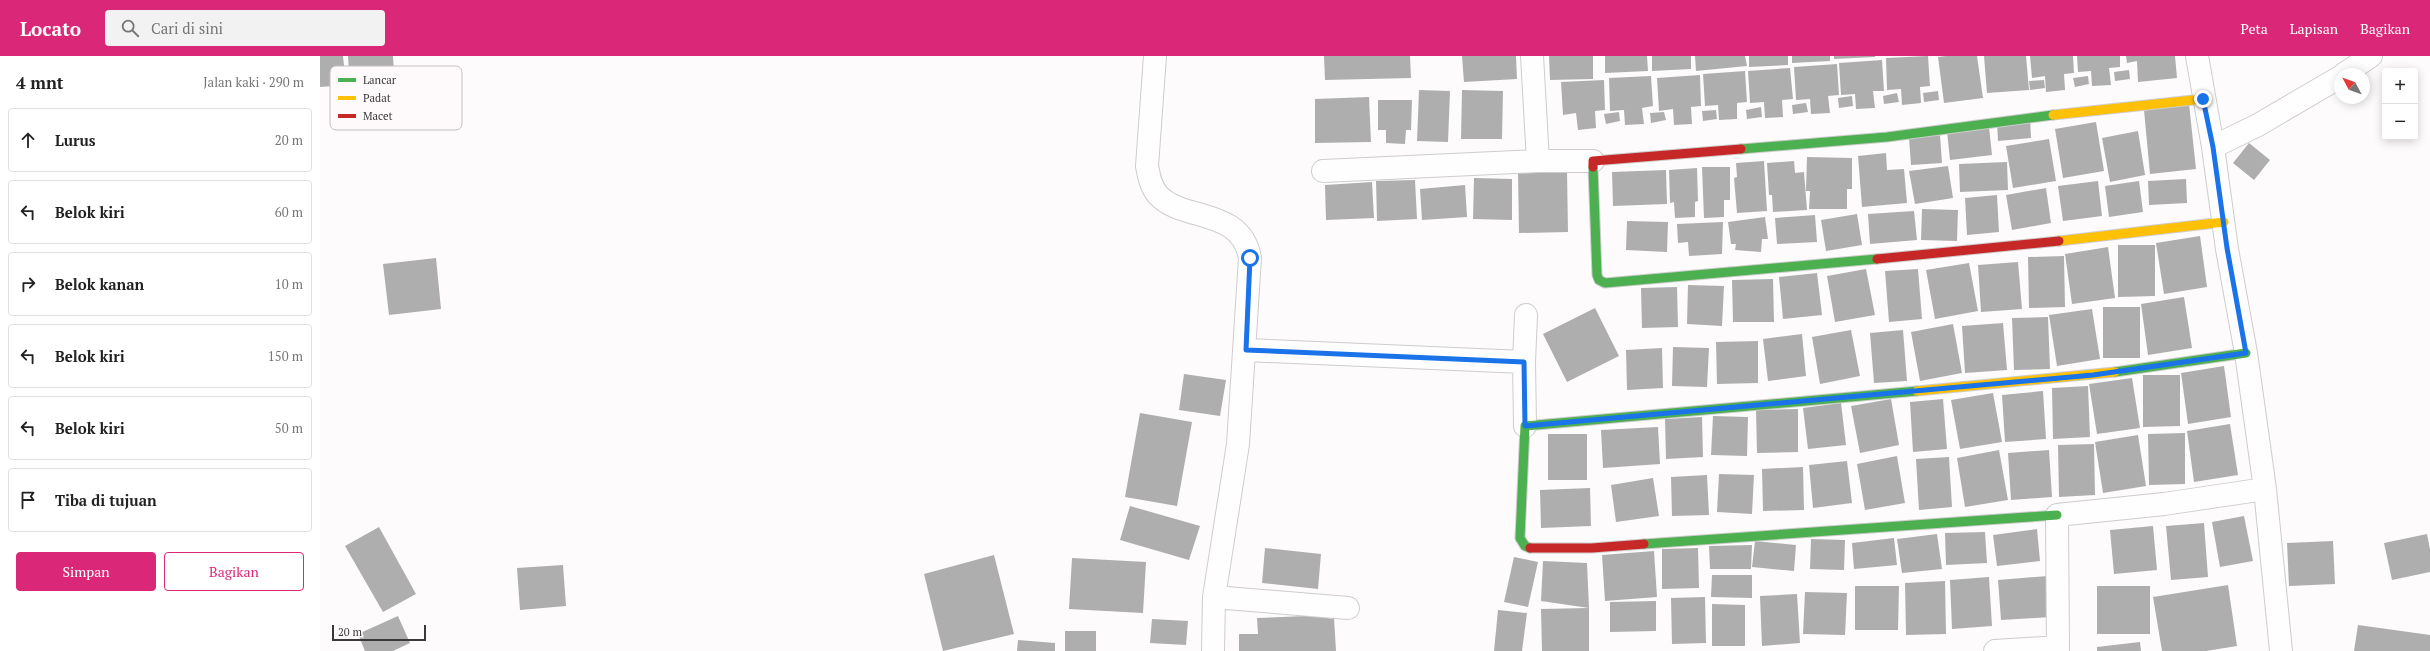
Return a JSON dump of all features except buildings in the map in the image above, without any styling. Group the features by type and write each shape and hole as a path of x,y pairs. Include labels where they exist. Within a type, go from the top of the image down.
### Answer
{"street":[{"path":"1155,56 1147,166 1151,183 1158,196 1172,204 1222,222 1231,227 1244,240 1248,248 1250,258 1246,350 1238,444 1214,597 1213,651"},
{"path":"1532,56 1538,161"},
{"path":"2197,56 2246,353 2265,489 2281,651"},
{"path":"2348,68 2371,56"},
{"path":"2213,147 2258,125 2334,76"},
{"path":"1323,171 1538,161 1593,161 1887,136 2001,120 2203,99"},
{"path":"1593,161 1597,275 1599,280 1605,283 1991,250 2224,222"},
{"path":"1526,315 1524,362 1525,426 1520,538 1525,546 1532,549 1600,547 2057,515 2164,504 2265,489"},
{"path":"1246,350 1524,362"},
{"path":"1525,426 2093,375 2246,353"},
{"path":"1995,651 2058,649 2057,515"},
{"path":"1214,597 1348,608"}],"traffic: fast":[{"path":"1741,149 1887,137 2053,115"},
{"path":"1593,167 1597,275 1599,280 1605,283 1877,259"},
{"path":"2115,372 2246,353"},
{"path":"1530,548 1525,546 1520,538 1525,426 1917,391"},
{"path":"1644,544 2057,515"}],"traffic: slow":[{"path":"2053,115 2203,99"},
{"path":"2059,241 2224,222"},
{"path":"1917,391 2115,372"}],"traffic: jam":[{"path":"1593,167 1593,161 1741,149"},
{"path":"1877,259 2059,241"},
{"path":"1530,548 1592,548 1644,544"}],"route":[{"path":"1250,258 1246,350 1524,362 1525,426 1733,406 2093,375 2246,353 2227,248 2213,147 2203,99"}]}
